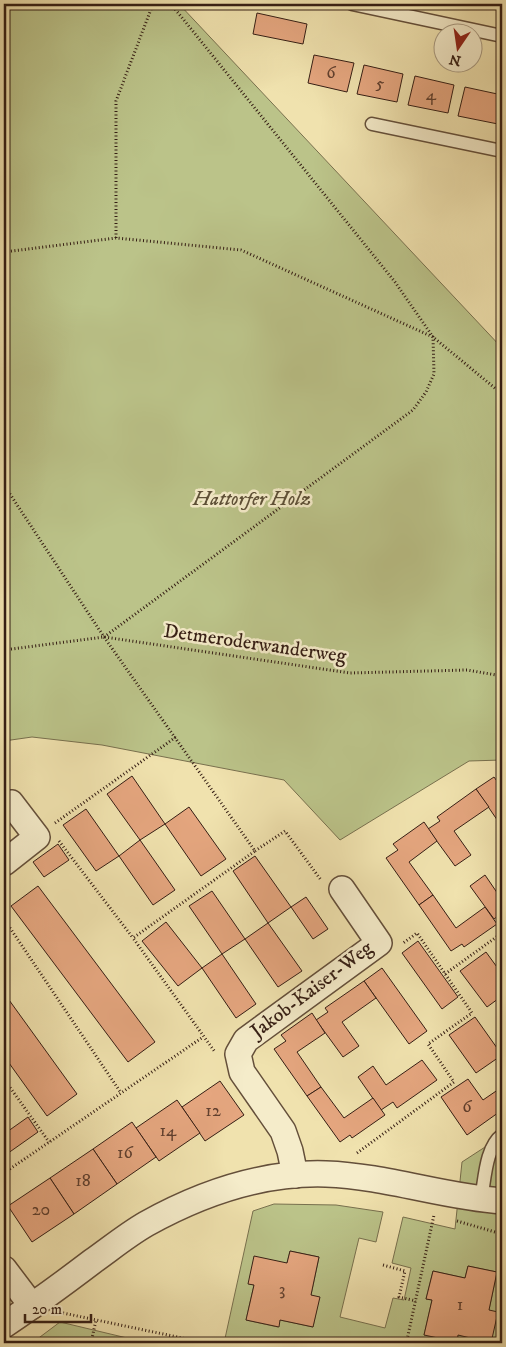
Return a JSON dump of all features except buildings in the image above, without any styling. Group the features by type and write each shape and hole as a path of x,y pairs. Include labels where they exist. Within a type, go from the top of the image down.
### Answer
{"street":[{"path":"4,863 37,837 11,803"},
{"name":"Jakob-Kaiser-Weg","path":"295,1175 283,1131 242,1072 238,1054 246,1040 379,943 342,889"},
{"path":"4,1325 145,1225 191,1202 247,1183 295,1175 327,1174 365,1178 495,1203"},
{"path":"4,1269 32,1306"}],"lane":[{"path":"352,4 502,36"},
{"path":"372,124 502,151"},
{"path":"495,1203 489,1155 493,1146 502,1135"}],"path":[{"path":"116,238 116,101 153,4"},
{"path":"104,638 413,410 426,392 434,374 433,337 396,282 171,4"},
{"path":"4,252 116,238 241,250 433,337 502,394"},
{"path":"4,485 104,638 176,737 254,851"},
{"name":"Detmeroderwanderweg","path":"4,650 104,638 350,673 467,670 502,676"},
{"path":"50,827 176,737"},
{"path":"133,938 285,831 327,888 342,889"},
{"path":"55,835 133,938 216,1053 238,1054"},
{"path":"4,919 121,1093"},
{"path":"356,1153 454,1082 428,1044 472,1013 417,933 395,948 379,943"},
{"path":"445,974 502,934"},
{"path":"4,1173 203,1037"},
{"path":"4,1078 49,1142"},
{"path":"407,1342 434,1215"},
{"path":"383,1265 406,1271 399,1297 416,1301"},
{"path":"32,1306 206,1343"},
{"path":"90,1343 96,1320"}],"green space":[{"name":"Hattorfer Holz","path":"4,4 179,4 502,348 502,760 469,761 340,840 284,780 102,745 32,737 4,741"},
{"path":"502,1136 502,1343 224,1343 253,1211 274,1204 336,1205 383,1212 376,1242 359,1238 340,1317 385,1328 393,1298 404,1300 411,1268 392,1263 403,1217 455,1229 462,1162","holes":["290,1251 319,1257 311,1295 319,1298 313,1327 280,1320 278,1327 246,1320 254,1285 249,1284 287,1263","468,1266 497,1272 489,1310 491,1342 458,1335 457,1341 424,1335 432,1300 426,1299 433,1271 465,1278"]},
{"path":"60,1322 148,1343 32,1343"}]}
